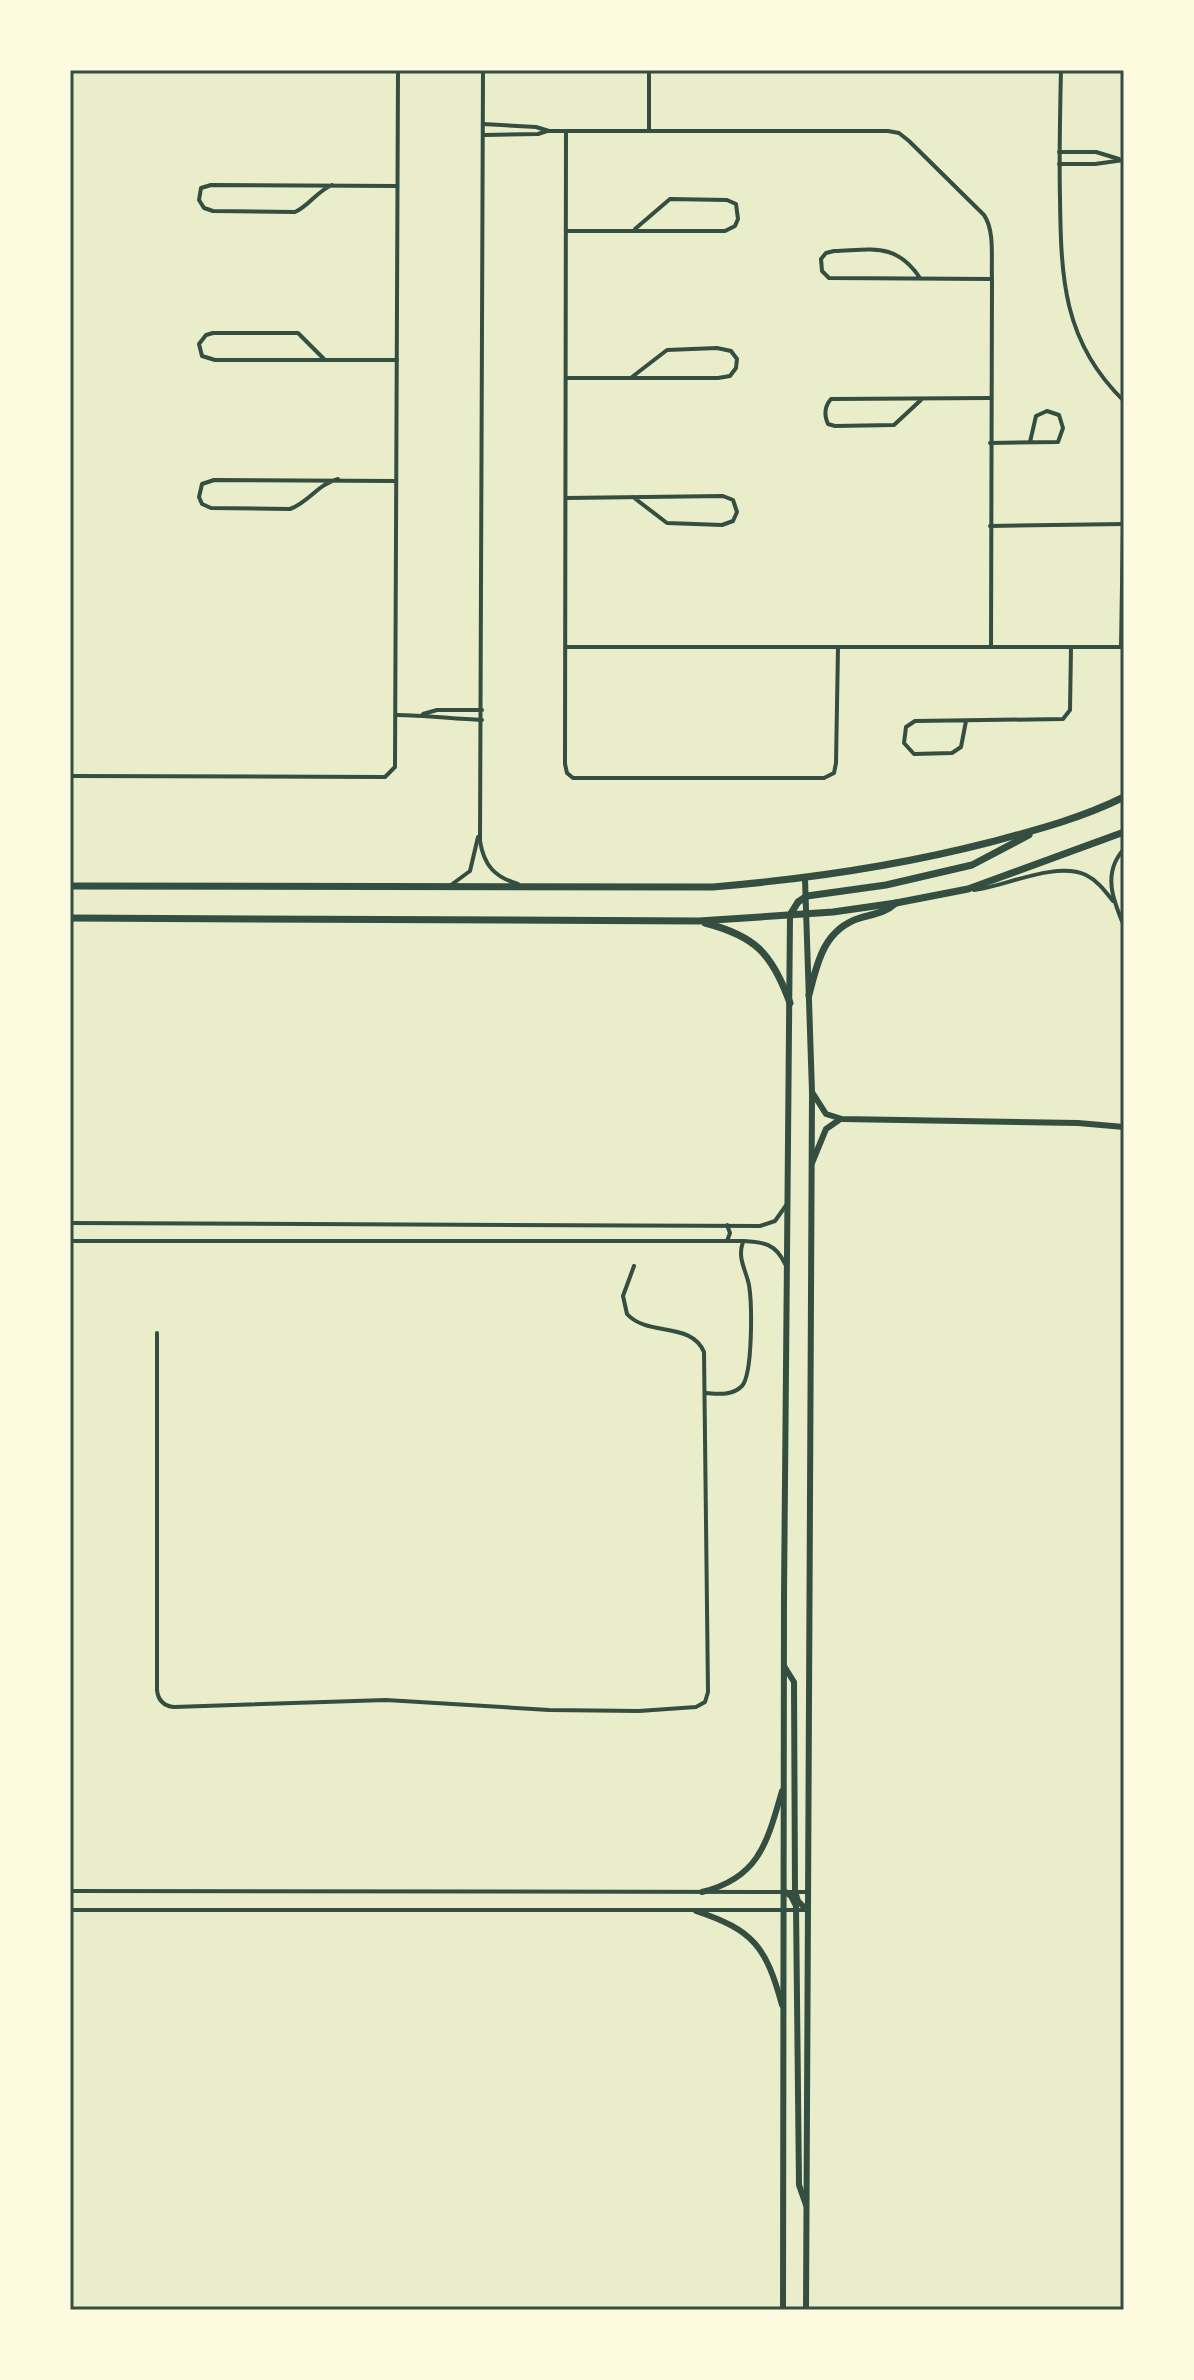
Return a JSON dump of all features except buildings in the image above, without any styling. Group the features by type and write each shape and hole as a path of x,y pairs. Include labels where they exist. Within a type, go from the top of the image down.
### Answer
{"main road":[{"path":"70,886 713,887 877,869 1038,830 1100,809 1124,797"},
{"path":"783,2310 790,915 798,902 807,896 886,885 972,865 1038,830"},
{"path":"70,918 699,921 808,914 896,903 968,889 1124,832"},
{"path":"805,879 812,1092 806,2310"},
{"path":"809,995 817,962 836,932 850,922 888,910 896,903"},
{"path":"699,921 734,931 753,942 773,963 790,1003"},
{"path":"812,1092 832,1118 1078,1123 1124,1127"},
{"path":"812,1166 817,1145 826,1129 842,1119"},
{"path":"784,1666 794,1682 795,1891 798,1901 807,1910"},
{"path":"702,1892 720,1888 750,1869 766,1842 784,1784"},
{"path":"784,1891 793,1899 797,1910 799,2185 807,2208"},
{"path":"696,1911 731,1923 750,1935 770,1970 784,2013"}],"street":[{"path":"70,776 385,777 393,771 397,715 398,70"},
{"path":"483,70 481,849 490,869 506,880 537,887"},
{"path":"649,70 649,131"},
{"path":"1061,70 1061,266 1069,307 1080,339 1096,371 1124,401"},
{"path":"483,124 536,127 549,131"},
{"path":"483,135 549,131 888,131 899,133 988,220 992,279 991,647"},
{"path":"566,131 567,773 573,778 824,778 834,773 836,763 838,647"},
{"path":"1059,152 1096,152 1123,160"},
{"path":"1059,164 1123,160"},
{"path":"332,185 319,191 295,212 213,211 204,208 199,200 201,188 207,185 332,185 398,186"},
{"path":"567,231 725,231 735,226 738,213 736,204 727,200 670,199 635,229"},
{"path":"920,278 911,265 884,249 834,251 826,253 821,259 822,271 829,278 992,279"},
{"path":"324,359 305,338 290,332 213,333 206,335 199,344 202,356 215,360 397,360"},
{"path":"566,378 730,376 736,368 737,359 731,351 717,348 667,350 632,377"},
{"path":"922,399 894,425 835,426 828,424 825,418 825,407 831,399 990,398"},
{"path":"990,443 1058,442 1063,428 1059,415 1047,411 1036,416 1030,442"},
{"path":"338,479 323,484 297,507 290,509 211,508 202,504 199,497 202,484 214,480 338,479 396,481"},
{"path":"566,498 633,497 723,496 733,500 737,512 733,521 722,525 667,523 633,497"},
{"path":"566,647 1123,647 1124,524 990,526"},
{"path":"966,721 961,747 952,753 914,754 904,743 906,727 915,721 1059,720 1067,717 1070,710 1071,647"},
{"path":"421,715 437,710 482,710"},
{"path":"397,715 482,720"},
{"path":"423,888 452,884 470,871 480,827"},
{"path":"1113,901 1111,873 1124,849"},
{"path":"968,889 976,890 1046,873 1076,872 1092,878 1113,901 1124,926"},
{"path":"70,1223 771,1224 788,1202"},
{"path":"727,1225 730,1233 727,1241"},
{"path":"70,1241 744,1241 774,1247 787,1271"},
{"path":"706,1393 735,1391 748,1376 750,1289 741,1256 744,1241"},
{"path":"157,1333 157,1690 162,1702 170,1707 357,1700 594,1711 699,1706 705,1702 708,1692 705,1358 699,1342 689,1335 637,1322 627,1314 623,1296 634,1266"},
{"path":"70,1891 807,1892"},
{"path":"70,1910 807,1910"}]}
